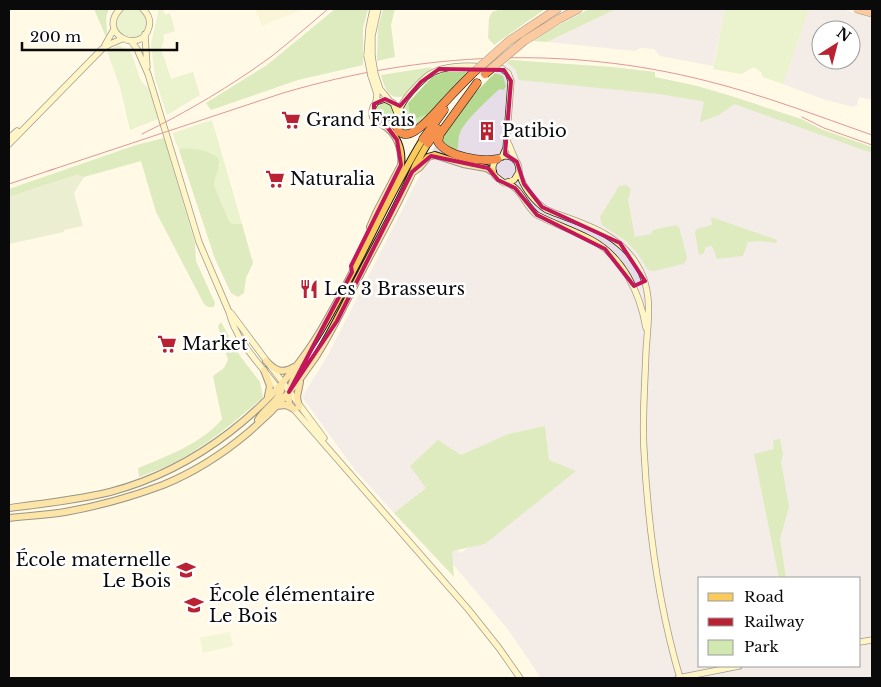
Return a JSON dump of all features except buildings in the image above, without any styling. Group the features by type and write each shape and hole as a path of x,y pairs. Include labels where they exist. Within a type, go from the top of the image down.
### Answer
{"highway":[{"path":"396,116 396,125 401,132 407,134 415,132 473,73 509,41 557,9"},
{"path":"425,141 485,74 524,41 578,9"},
{"path":"858,9 872,13"},
{"path":"425,141 444,109 473,73"},
{"path":"476,82 440,134 438,142 443,148 461,156 487,160 500,158"}],"main road":[{"path":"352,272 351,266 401,165 402,157 397,140 391,131 383,125"},
{"path":"256,425 262,413 303,374 337,321 412,172 425,141"},
{"path":"9,518 63,512 94,506 126,498 164,484 212,458 256,425 276,406 284,393 299,363 324,324 400,180 425,141"},
{"path":"412,172 419,168 428,157 435,155 463,164 486,168 493,172"},
{"path":"266,361 281,372 299,363"},
{"path":"9,508 86,498 157,476 205,450 248,417 268,398 284,393 299,363"},
{"path":"264,370 270,386 268,398"},
{"path":"276,406 286,405 297,408 297,394 303,374"}],"street":[{"path":"118,9 113,20 114,29 122,39"},
{"path":"142,9 148,16"},
{"path":"9,144 102,49 122,39 138,40 145,34 149,25 148,16 151,9"},
{"path":"373,9 368,28 370,56 377,94 376,102"},
{"path":"370,56 378,9"},
{"path":"102,49 114,29"},
{"path":"145,34 148,74"},
{"path":"131,41 136,46 148,74 199,242 229,312 233,326 264,370 353,478 477,621 520,678"},
{"path":"407,97 398,102 383,99 376,102 372,107 372,115 376,122 383,125 389,124 407,97 428,76 439,69 451,67 501,68 508,73 511,79 507,138 505,151 493,165 493,172 498,180 516,188 536,215 590,239 605,249 622,267 634,286 642,307 647,336"},
{"path":"373,75 380,89 395,105 396,116"},
{"path":"9,138 27,124"},
{"path":"507,138 515,160"},
{"path":"500,158 509,156 515,160 519,165 519,172 524,184 542,207 600,231 620,243 636,262 645,281 649,307 644,430 649,518 663,601 679,678 734,667"},
{"path":"507,183 515,179 519,172"},
{"path":"634,286 645,281"},
{"path":"229,312 266,361 284,393 297,408"}],"highlighted area":[{"path":"439,69 504,70 511,81 505,154 517,162 524,184 542,207 620,243 645,281 634,286 605,249 537,215 515,188 498,180 488,168 431,156 412,172 337,321 289,392 352,272 351,266 401,165 397,140 388,128 374,119 374,104 385,99 400,106 421,82"}],"shaded area":[{"path":"255,9 303,9 262,26"},
{"path":"616,9 725,9 713,66 660,56 654,49 640,48 635,51 547,42"},
{"path":"809,9 842,9 872,18 872,100 859,97 857,105 853,107 823,99 783,84"},
{"path":"510,60 655,72 655,77 731,96 801,119 823,130 872,147 872,678 541,678 507,628 445,555 453,546 461,553 575,471 549,460 545,426 508,434 461,455 426,488 394,513 355,470 302,397 328,355 440,136 494,74"}],"green space":[{"path":"131,8 142,12 146,23 142,34 131,38 120,34 116,23 120,12"},
{"path":"94,9 109,9 106,17 106,37"},
{"path":"159,9 163,9 165,15 170,13 175,31 163,35 164,40 161,49 171,79 193,72 200,95 167,115 155,78 151,44"},
{"path":"335,9 368,9 363,28 363,65 298,80 211,110 206,103 267,65"},
{"path":"383,9 395,9 391,25 395,57 377,61 378,28"},
{"path":"501,9 545,9 494,45 488,38 489,18 492,12"},
{"path":"589,9 616,9 547,42 533,41 544,33"},
{"path":"725,9 809,9 783,84 763,77 761,72 754,67 741,74 713,69"},
{"path":"118,45 130,51 141,81 149,89 158,119 130,130 120,87 107,51"},
{"path":"510,60 655,72 655,77 697,86 801,119 823,130 872,147 872,153 734,104 719,115 700,122 704,102 701,101 659,94 519,80 515,69 507,63"},
{"path":"432,67 404,96 399,97 394,97 388,92 381,75"},
{"path":"445,72 467,72 429,114 414,119 410,116 408,103 432,77"},
{"path":"495,73 503,76 506,87 503,90 497,91 466,122 459,135 456,152 444,144 442,140 443,134 464,105"},
{"path":"384,102 391,105 394,112 391,119 384,122 377,119 374,112 377,105"},
{"path":"408,103 410,116 413,119 429,114 415,129 405,130 399,120 403,109"},
{"path":"212,120 242,224 232,224 229,221 214,185 220,164 213,153 183,148 179,150 174,138 173,133"},
{"path":"164,138 195,243 196,261 215,303 214,307 208,307 204,304 156,212 141,161 84,177 77,175 9,197 9,189 136,145"},
{"path":"183,148 212,153 219,160 214,185 229,221 232,224 242,224 253,263 246,278 244,293 238,297 231,293 215,259 179,150"},
{"path":"77,175 84,177 74,193 83,226 9,244 9,197"},
{"path":"626,185 631,189 628,200 635,237 651,234 653,230 676,225 679,227 687,257 683,264 654,271 648,270 638,254 626,241 602,225 600,217 619,186"},
{"path":"711,217 777,240 776,243 748,242 743,256 717,259 712,246 706,247 703,254 699,255 695,232 697,229 712,225"},
{"path":"221,322 240,356 260,382 263,397 199,448 171,464 139,477 138,468 194,442 214,428 222,419 213,376 224,368 228,360 218,326"},
{"path":"545,426 549,460 576,471 485,544 452,551 454,577 394,513 426,488 410,466 438,440 461,455 508,434"},
{"path":"780,439 783,454 781,461 789,507 780,539 786,577 779,577 754,454 774,449 773,440"},
{"path":"230,632 233,646 203,653 200,638"}],"railway":[{"path":"142,134 192,108 241,78 272,56 328,9"},
{"path":"48,171 283,93 335,79 388,69 494,58 548,58 654,69 749,93 872,135"},
{"path":"802,117 824,128 872,145"},
{"path":"9,184 54,169"}],"place":[{"name":"Grand Frais","path":"291,120"},
{"name":"Patibio","path":"487,131"},
{"name":"Naturalia","path":"275,179"},
{"name":"Les 3 Brasseurs","path":"309,289"},
{"name":"Market","path":"167,344"},
{"name":"École maternelle Le Bois","path":"186,570"},
{"name":"École élémentaire Le Bois","path":"194,605"}]}
